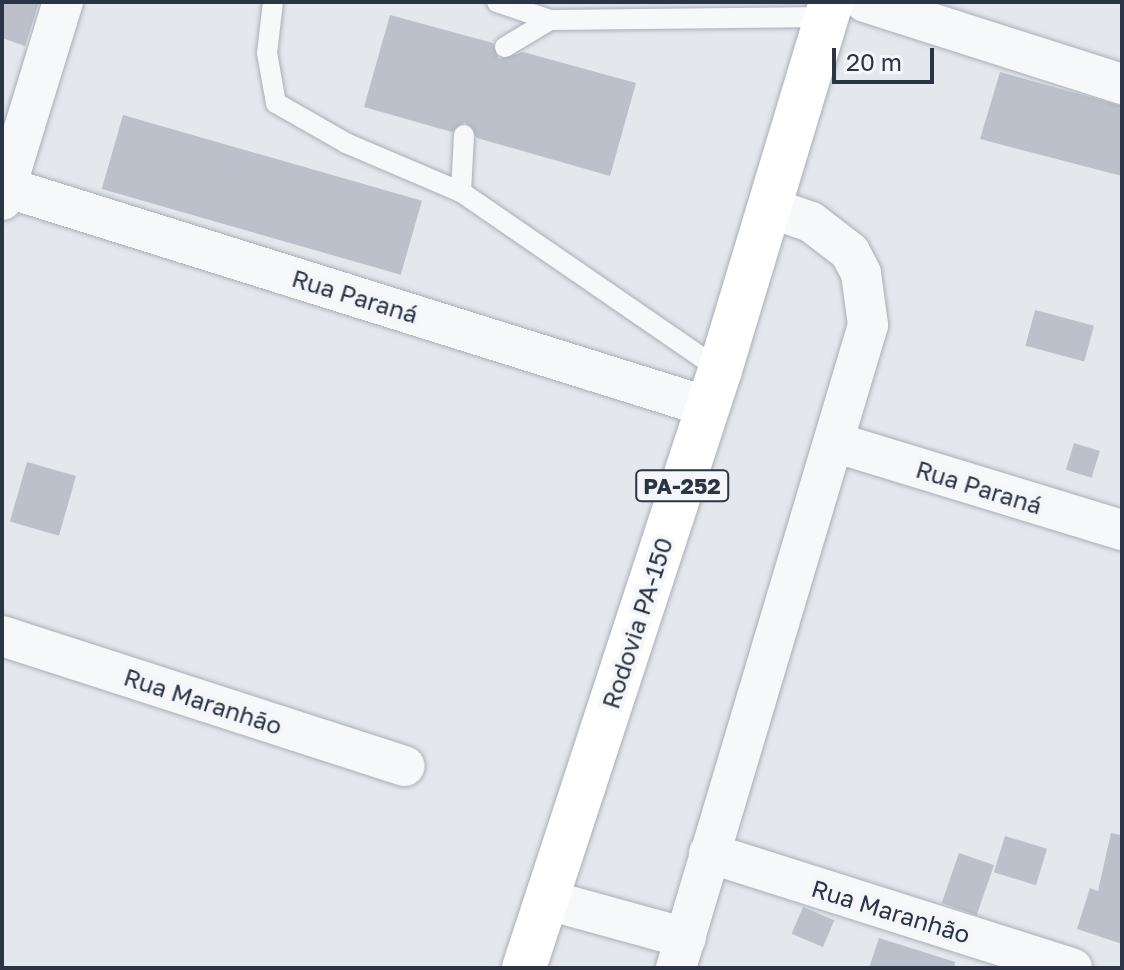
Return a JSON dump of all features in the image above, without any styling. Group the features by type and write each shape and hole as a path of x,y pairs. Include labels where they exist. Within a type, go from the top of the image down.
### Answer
{"highway":[{"name":"Rodovia PA-150","path":"524,968 714,388 768,207 841,7"}],"street":[{"path":"3,191 63,2"},
{"path":"841,7 940,15 1122,84"},
{"name":"Rua Paraná","path":"3,191 714,388"},
{"path":"548,900 681,953 709,853 837,443 868,325 861,273 835,236 768,207"},
{"name":"Rua Paraná","path":"837,443 1122,530"},
{"name":"Rua Maranhão","path":"2,636 405,766"},
{"name":"Rua Maranhão","path":"709,853 1072,968"}],"lane":[{"path":"273,2 267,53 276,103 346,143 461,192 714,388"},
{"path":"497,2 550,20 841,7"},
{"path":"505,47 550,20"},
{"path":"461,192 464,135"}],"building":[{"path":"2,2 39,2 25,46 2,38"},
{"path":"390,15 493,43 499,59 523,52 636,83 610,176 477,138 465,122 452,132 364,107"},
{"path":"1000,72 1122,106 1122,176 980,139"},
{"path":"123,115 422,201 401,275 102,189"},
{"path":"1035,310 1094,326 1084,362 1025,346"},
{"path":"1074,443 1100,451 1092,478 1066,470"},
{"path":"27,462 76,476 59,536 10,522"},
{"path":"1111,833 1122,835 1122,944 1077,929 1090,888 1098,891"},
{"path":"1005,836 1047,849 1036,885 994,872"},
{"path":"959,853 994,865 977,915 942,903"},
{"path":"803,907 834,920 823,947 792,934"},
{"path":"879,938 955,962 954,968 869,968"}]}
